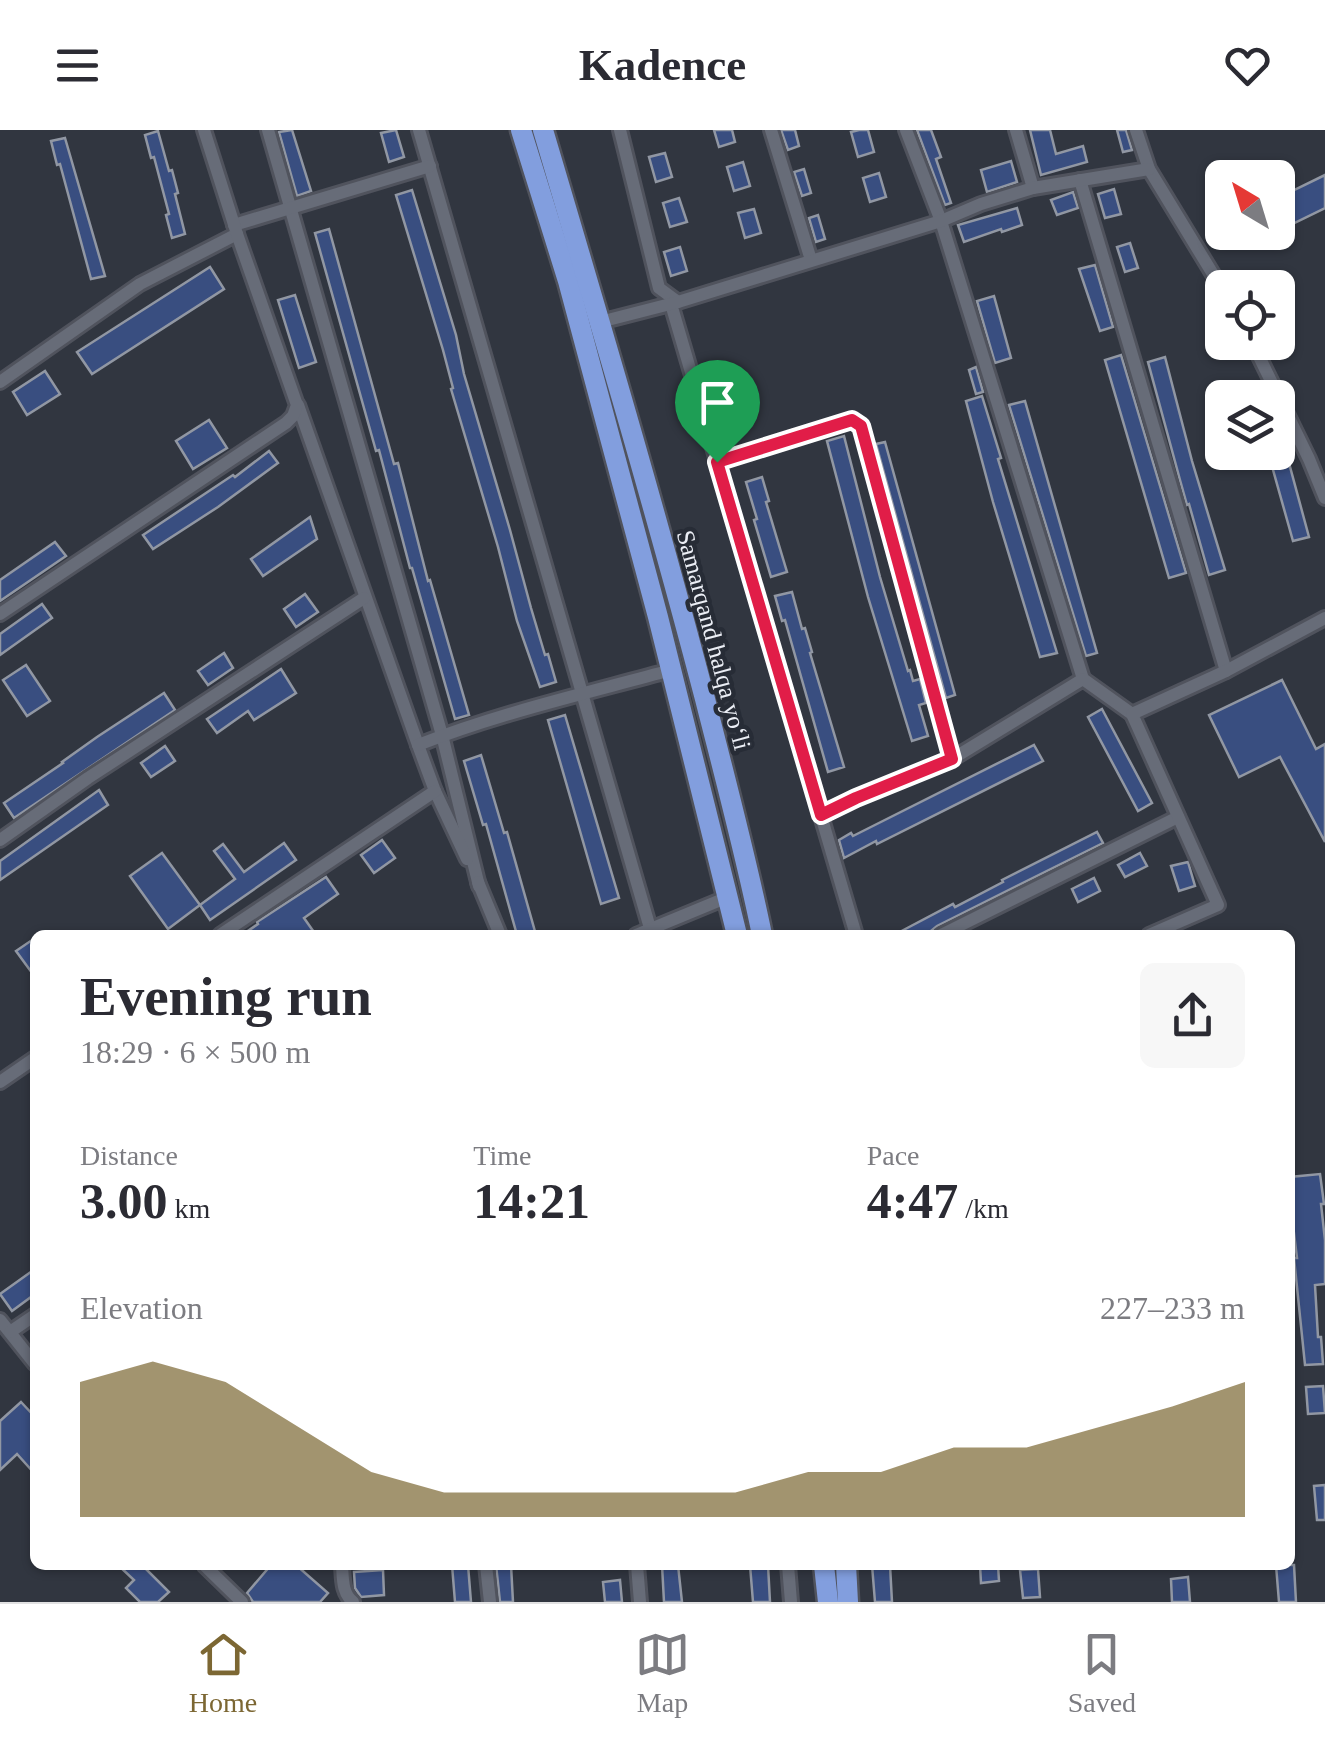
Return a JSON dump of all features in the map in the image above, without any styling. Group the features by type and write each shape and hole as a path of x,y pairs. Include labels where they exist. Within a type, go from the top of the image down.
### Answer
{"highway":[{"name":"Samarqand halqa yoʻli","path":"520,130 568,280 736,928"},
{"name":"Samarqand halqa yoʻli","path":"543,130 693,655 760,927"},
{"path":"736,928 760,927"},
{"path":"825,1570 828,1602"},
{"path":"846,1570 848,1602"}],"street":[{"path":"204,130 235,230 364,598 435,791 498,930"},
{"path":"268,130 442,735 480,886"},
{"path":"420,130 650,930"},
{"path":"620,130 659,288 675,303 717,462 855,930"},
{"path":"772,130 810,260"},
{"path":"906,130 941,221 1083,679 1132,714 1218,905 1161,930"},
{"path":"1016,130 1033,188"},
{"path":"1136,130 1149,169 1210,270"},
{"path":"0,382 140,284 235,230 291,208 430,166"},
{"path":"600,322 675,303 941,221 1033,188 1149,169"},
{"path":"1080,180 1226,671"},
{"path":"1261,360 1325,498"},
{"path":"0,614 286,423 298,405"},
{"path":"717,462 852,420 861,426 952,759"},
{"path":"0,840 364,598"},
{"path":"1132,714 1226,671 1325,618"},
{"path":"418,744 671,670"},
{"path":"821,815 952,759 1083,679"},
{"path":"227,930 435,791"},
{"path":"951,930 1178,817"},
{"path":"655,930 728,897"},
{"path":"0,1082 30,1061"},
{"path":"10,1332 30,1318"},
{"path":"0,1320 30,1358"},
{"path":"209,1570 242,1602"},
{"path":"342,1570 344,1588 353,1602"},
{"path":"487,1570 490,1602"},
{"path":"637,1570 640,1602"},
{"path":"788,1570 791,1602"}],"building":[{"path":"292,130 311,191 297,196 279,132"},
{"path":"396,130 404,157 389,162 381,133"},
{"path":"714,130 732,130 735,142 719,147"},
{"path":"781,130 795,130 799,146 788,150"},
{"path":"868,130 874,152 858,157 851,132"},
{"path":"917,130 931,130 951,203 945,205"},
{"path":"1030,130 1050,130 1056,154 1083,146 1087,162 1041,175"},
{"path":"1117,130 1126,130 1132,150 1123,152"},
{"path":"158,131 169,171 172,170 185,234 172,238 166,215 169,214 145,135"},
{"path":"65,138 105,276 91,279 60,164 57,165 51,141"},
{"path":"665,153 672,177 656,182 649,157"},
{"path":"1011,161 1017,182 987,192 981,170"},
{"path":"743,162 750,186 734,191 727,167"},
{"path":"804,169 811,193 802,196 794,172"},
{"path":"879,173 886,197 870,202 863,178"},
{"path":"1325,175 1325,208 1295,223 1295,190"},
{"path":"1114,189 1121,214 1105,218 1098,194"},
{"path":"412,190 531,608 556,682 540,687 517,621 396,195"},
{"path":"1073,192 1078,208 1057,215 1051,200"},
{"path":"679,198 687,222 670,227 663,203"},
{"path":"1017,208 1022,225 964,242 958,225"},
{"path":"754,209 761,233 745,238 738,213"},
{"path":"818,215 825,239 816,242 809,218"},
{"path":"329,229 469,715 455,719 315,233"},
{"path":"1130,243 1138,268 1125,272 1117,247"},
{"path":"680,247 687,271 671,276 664,252"},
{"path":"1095,265 1113,327 1100,331 1079,269"},
{"path":"210,267 224,289 92,374 77,352"},
{"path":"295,295 316,362 299,368 278,300"},
{"path":"994,296 1011,358 995,363 977,301"},
{"path":"1121,355 1186,573 1169,578 1105,360"},
{"path":"1165,357 1225,570 1209,575 1148,362"},
{"path":"976,367 983,392 976,394 969,370"},
{"path":"45,371 60,394 27,415 13,392"},
{"path":"982,396 1057,653 1040,657 993,502 966,401"},
{"path":"1025,401 1097,653 1086,656 1009,405"},
{"path":"209,420 227,448 193,469 176,441"},
{"path":"844,436 908,671 913,681 920,679 926,703 919,705 928,736 912,741 868,597 827,441"},
{"path":"885,442 955,695 946,698 876,444"},
{"path":"269,451 278,463 153,549 143,535"},
{"path":"1273,470 1291,470 1309,537 1293,541"},
{"path":"762,477 787,572 771,577 746,482"},
{"path":"310,517 317,539 263,576 251,559"},
{"path":"55,542 66,556 0,601 0,580"},
{"path":"792,592 844,767 828,772 775,596"},
{"path":"305,594 318,612 296,627 284,609"},
{"path":"42,604 52,618 0,655 0,634"},
{"path":"224,653 233,668 208,685 198,671"},
{"path":"26,665 50,701 27,716 3,680"},
{"path":"281,669 296,693 254,720 248,711 217,733 207,719"},
{"path":"1282,680 1316,749 1325,744 1325,842 1280,757 1239,777 1209,715"},
{"path":"164,693 175,710 14,818 4,803"},
{"path":"1102,709 1152,803 1138,811 1088,717"},
{"path":"565,715 619,898 601,904 548,720"},
{"path":"1034,745 1043,761 844,858 839,840"},
{"path":"165,746 175,761 151,777 141,763"},
{"path":"481,755 535,930 516,930 464,761"},
{"path":"99,790 108,805 0,880 0,861"},
{"path":"1097,832 1103,843 932,930 904,930 953,904 955,907"},
{"path":"382,840 395,858 374,873 361,855"},
{"path":"284,843 296,860 210,920 200,905 235,879 214,851 223,844 244,872"},
{"path":"162,853 200,905 168,929 130,876"},
{"path":"1140,853 1147,866 1125,877 1118,865"},
{"path":"1188,862 1195,886 1179,891 1171,866"},
{"path":"326,877 338,894 304,918 312,930 249,930"},
{"path":"1094,878 1100,891 1078,902 1072,889"},
{"path":"30,941 30,970 16,951"},
{"path":"1320,1174 1325,1284 1315,1285 1323,1364 1305,1365 1295,1268 1295,1176"},
{"path":"30,1273 30,1298 12,1311 0,1294"},
{"path":"1323,1386 1325,1413 1308,1414 1306,1387"},
{"path":"21,1402 30,1412 30,1468 17,1454 0,1470 0,1421"},
{"path":"1325,1485 1325,1520 1317,1520 1314,1486"},
{"path":"123,1570 147,1570 169,1592 158,1602 140,1602 126,1588 134,1580"},
{"path":"267,1570 302,1570 328,1593 320,1602 253,1602 247,1593"},
{"path":"383,1570 384,1595 361,1597 355,1588 354,1572"},
{"path":"452,1570 468,1570 471,1602 455,1602"},
{"path":"497,1570 511,1570 513,1602 500,1602"},
{"path":"662,1570 679,1570 682,1602 664,1602"},
{"path":"750,1570 768,1570 770,1602 753,1602"},
{"path":"872,1570 890,1570 892,1602 875,1602"},
{"path":"980,1570 998,1570 999,1581 981,1583"},
{"path":"1020,1570 1038,1570 1040,1597 1023,1598"},
{"path":"1276,1570 1294,1570 1296,1602 1279,1602"},
{"path":"1188,1577 1190,1602 1172,1602 1171,1579"},
{"path":"620,1580 622,1602 605,1602 603,1582"}],"route":[{"path":"852,420 858,422 952,759 821,815 717,462 852,420"}]}
